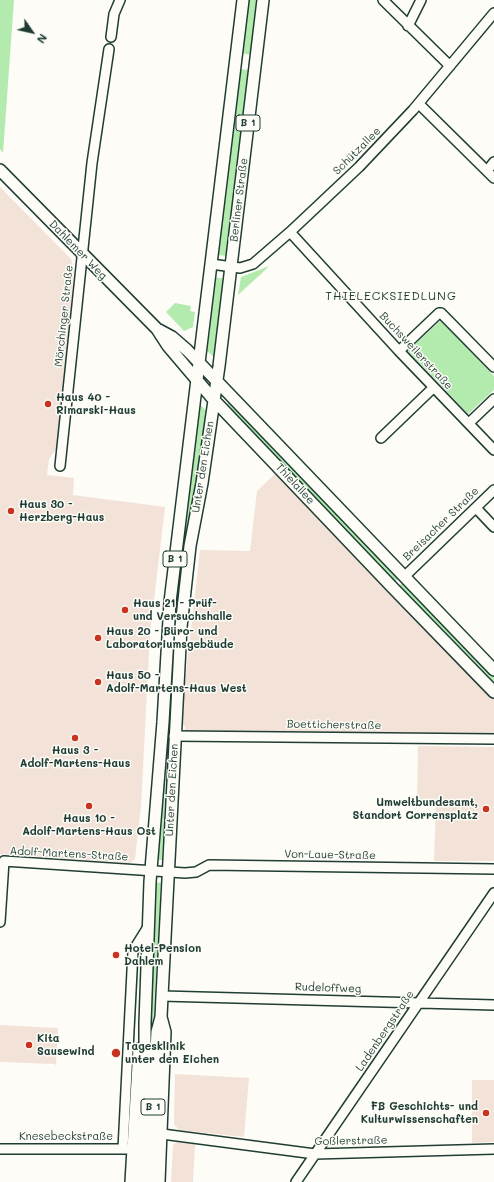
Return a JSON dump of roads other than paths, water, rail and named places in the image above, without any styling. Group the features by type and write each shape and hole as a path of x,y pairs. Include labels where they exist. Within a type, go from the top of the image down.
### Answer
{"main road":[{"name":"Berliner Straße","path":"197,380 243,0"},
{"name":"Berliner Straße","path":"213,399 231,267 263,0"},
{"name":"Dahlemer Weg","path":"0,170 156,329 168,346 197,380"},
{"name":"Dahlemer Weg","path":"156,329 172,337 187,350 216,382"},
{"name":"Thielallee","path":"197,380 213,399 494,692"},
{"name":"Unter den Eichen","path":"140,1182 151,870 163,722 170,602 197,380"},
{"name":"Thielallee","path":"216,382 405,576 494,670"},
{"name":"Unter den Eichen","path":"149,1182 157,1032 161,1017 174,736 181,626 190,546 204,469 213,399"},
{"path":"393,588 405,576"},
{"path":"166,668 179,668"},
{"path":"159,1182 165,1032 161,1017"},
{"path":"131,1182 128,1149 139,1048 145,1022"}],"street":[{"path":"111,37 114,14 120,0"},
{"path":"383,0 450,66"},
{"path":"408,26 421,0"},
{"name":"Schützallee","path":"211,264 240,268 253,264 290,232 359,167 419,104 494,13"},
{"name":"Mörchinger Straße","path":"60,466 92,163 109,49"},
{"path":"419,104 494,178"},
{"path":"487,171 494,162"},
{"name":"Buchsweilerstraße","path":"290,232 433,388 494,450"},
{"path":"399,351 441,313 494,367"},
{"path":"381,438 433,388"},
{"path":"469,423 494,399"},
{"name":"Breisacher Straße","path":"405,576 494,490"},
{"path":"476,508 494,527"},
{"name":"Boetticherstraße","path":"174,736 494,739"},
{"name":"Adolf-Martens-Straße","path":"0,922 4,861 168,872"},
{"name":"Von-Laue-Straße","path":"168,872 196,872 209,865 494,869"},
{"name":"Ladenbergstraße","path":"296,1182 494,893"},
{"path":"128,1149 133,951 149,926"},
{"name":"Rudeloffweg","path":"162,996 494,1005"},
{"name":"Goßlerstraße","path":"162,1134 316,1154 494,1149"},
{"name":"Knesebeckstraße","path":"0,1149 128,1149"}],"place":[{"name":"Haus 40 - Rimarski-Haus","path":"48,404"},
{"name":"Haus 30 - Herzberg-Haus","path":"11,511"},
{"name":"Haus 21 - Prüf- und Versuchshalle","path":"125,610"},
{"name":"Haus 20 - Büro- und Laboratoriumsgebäude","path":"98,638"},
{"name":"Haus 50 - Adolf-Martens-Haus West","path":"98,682"},
{"name":"Haus 3 - Adolf-Martens-Haus","path":"75,738"},
{"name":"Haus 10 - Adolf-Martens-Haus Ost","path":"89,806"},
{"name":"Umweltbundesamt, Standort Corrensplatz","path":"486,809"},
{"name":"Hotel-Pension Dahlem","path":"116,955"},
{"name":"Kita Sausewind","path":"29,1045"},
{"name":"Tagesklinik unter den Eichen","path":"116,1053"},
{"name":"FB Geschichts- und Kulturwissenschaften","path":"486,1113"}],"district":[{"name":"THIELECKSIEDLUNG","path":"391,296"}]}
